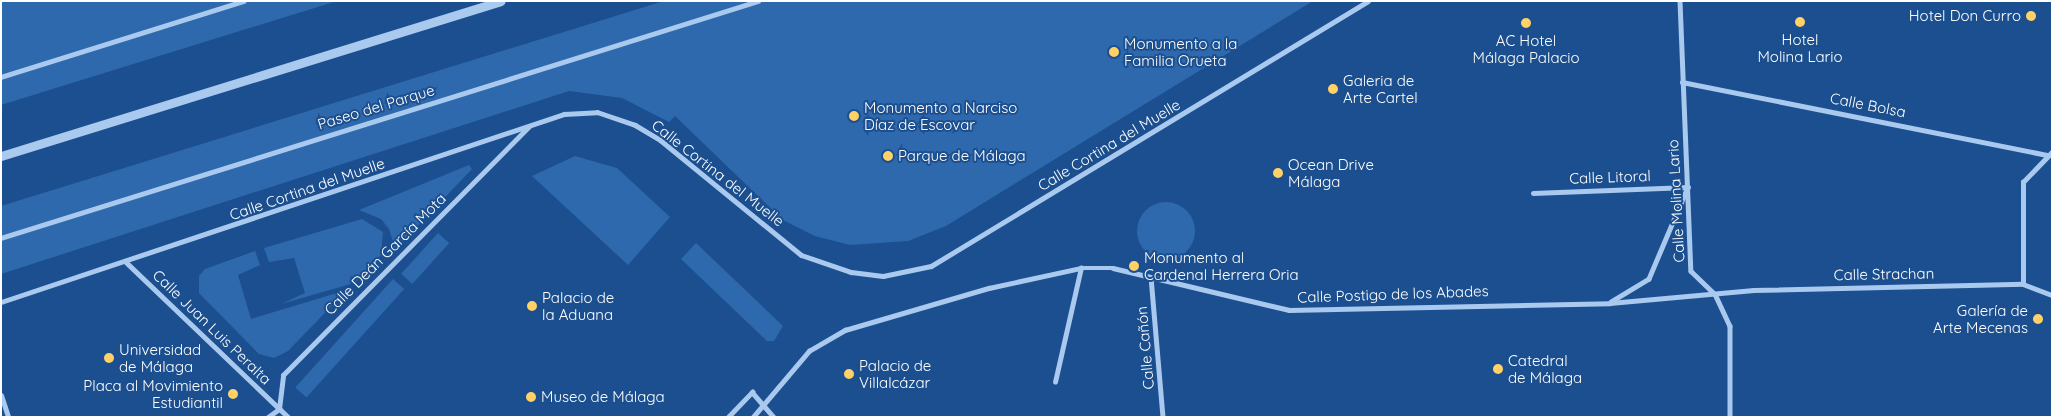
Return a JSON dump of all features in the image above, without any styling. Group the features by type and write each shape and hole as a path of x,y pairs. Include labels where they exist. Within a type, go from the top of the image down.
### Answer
{"street":[{"path":"1,77 243,1"},
{"path":"1,156 500,1"},
{"name":"Paseo del Parque","path":"1,238 758,1"},
{"name":"Calle Cortina del Muelle","path":"1,302 127,263 564,114 597,112 635,125 801,255 851,272 883,276 931,266 1368,1"},
{"name":"Calle Molina Lario","path":"1680,1 1691,271 1715,294 1730,326 1730,417"},
{"name":"Calle Bolsa","path":"1682,82 2050,154"},
{"name":"Calle Deán García Mota","path":"279,408 283,375 528,127"},
{"name":"Calle Bolsa","path":"2023,284 2023,182 2050,154"},
{"path":"1610,303 1649,279 1688,187"},
{"name":"Calle Litoral","path":"1533,193 1688,187"},
{"name":"Calle Juan Luis Peralta","path":"127,263 288,417"},
{"path":"753,417 809,351 846,330 988,288 1081,268 1113,268 1152,277"},
{"path":"1055,382 1081,268"},
{"name":"Calle Postigo de los Abades","path":"1152,277 1289,310 1610,303 1715,294"},
{"name":"Calle Cañón","path":"1152,277 1163,417"},
{"name":"Calle Strachan","path":"1715,294 2023,284 2052,295"},
{"path":"728,417 752,392 774,417"},
{"path":"1,395 8,417"},
{"path":"268,417 279,408"}],"shaded area":[{"path":"1,1 337,1 1,105"},
{"name":"Parque de Málaga","path":"664,1 1313,1 946,226 908,241 850,245 815,236 783,220 675,116 669,122 622,98 569,91 1,274 1,206"},
{"path":"575,156 617,168 670,217 628,265 532,176"},
{"path":"469,165 472,169 390,255 393,242 389,229 381,219 359,210"},
{"path":"1166,202 1177,204 1190,215 1195,231 1193,242 1182,255 1166,260 1155,258 1142,247 1137,231 1139,220 1150,207"},
{"path":"362,219 383,232 381,255 354,283 281,304 305,293 294,258 269,262 264,248"},
{"path":"438,233 449,243 412,284 401,274"},
{"path":"696,243 783,326 774,341 767,341 681,259"},
{"path":"255,251 260,265 238,275 251,319 347,290 288,351 274,358 259,354 199,293 199,276 205,269"},
{"path":"393,279 404,289 306,398 295,387"}],"place":[{"name":"Hotel Don Curro","path":"2031,16"},
{"name":"Hotel Molina Lario","path":"1800,22"},
{"name":"AC Hotel Málaga Palacio","path":"1526,23"},
{"name":"Monumento a la Familia Orueta","path":"1114,52"},
{"name":"Galeria de Arte Cartel","path":"1333,89"},
{"name":"Monumento a Narciso Díaz de Escovar","path":"854,116"},
{"name":"Parque de Málaga","path":"888,156"},
{"name":"Ocean Drive Málaga","path":"1278,173"},
{"name":"Monumento al Cardenal Herrera Oria","path":"1134,266"},
{"name":"Palacio de la Aduana","path":"532,306"},
{"name":"Galería de Arte Mecenas","path":"2038,319"},
{"name":"Universidad de Málaga","path":"109,358"},
{"name":"Catedral de Málaga","path":"1498,369"},
{"name":"Palacio de Villalcázar","path":"849,374"},
{"name":"Placa al Movimiento Estudiantil","path":"233,394"},
{"name":"Museo de Málaga","path":"531,397"}]}
